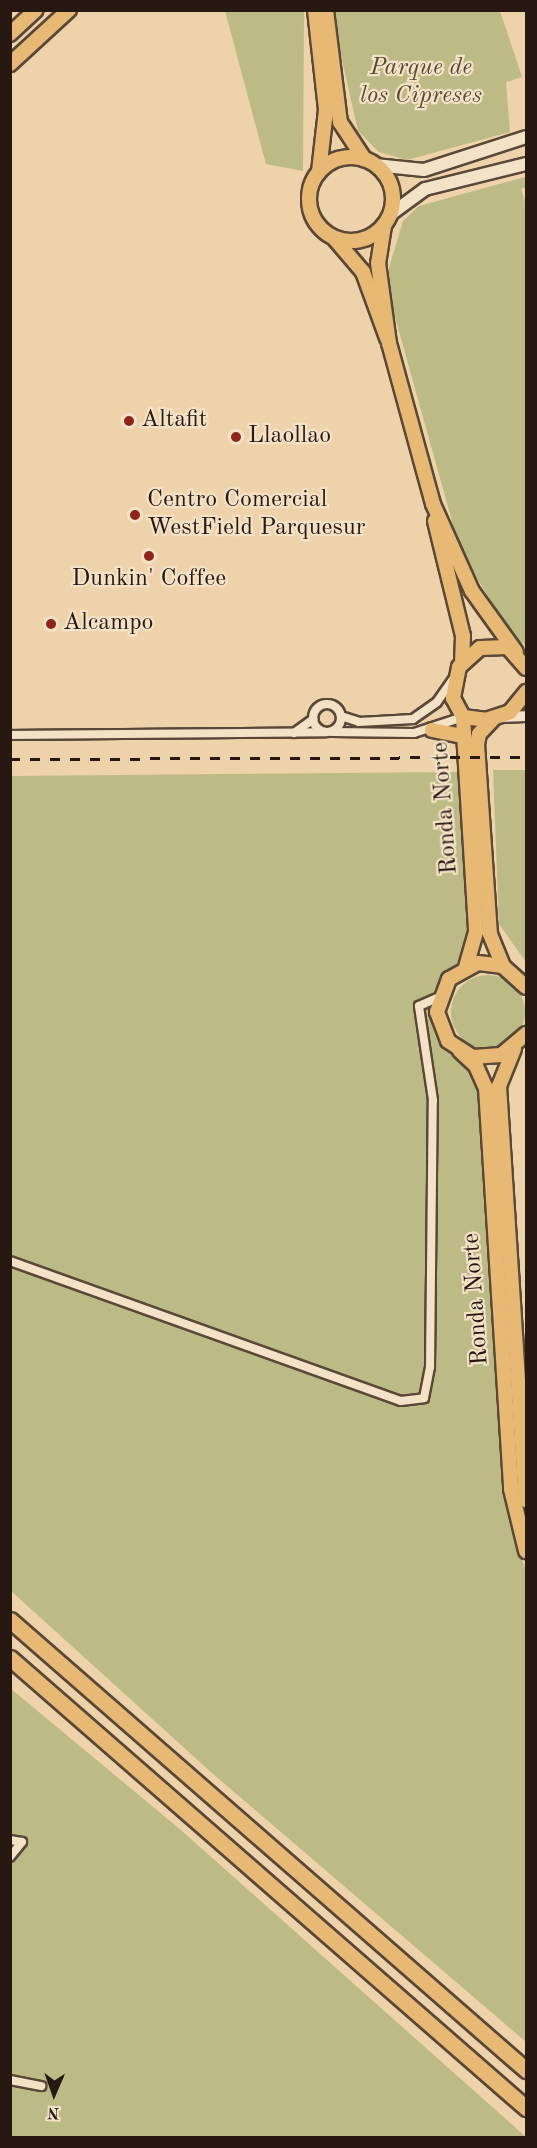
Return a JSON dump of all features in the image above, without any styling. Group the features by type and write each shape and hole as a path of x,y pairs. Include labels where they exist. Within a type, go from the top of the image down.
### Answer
{"highway":[{"path":"10,1620 526,2070"},
{"path":"10,1658 526,2109"}],"main road":[{"path":"10,34 36,10"},
{"path":"10,64 69,10"},
{"path":"315,10 326,118 319,171 310,191 311,214 363,272 390,343 433,504 472,591 523,659"},
{"path":"326,10 340,122 392,188 378,258 390,343"},
{"path":"319,171 338,160 424,170 526,137"},
{"path":"334,238 358,240 425,189 526,164"},
{"name":"Ronda Norte","path":"433,504 462,631 454,701 463,717 476,932 466,967"},
{"path":"459,669 487,645 523,659"},
{"name":"Ronda Norte","path":"526,692 517,707 497,718 479,734 477,744 490,934 503,966 526,987"},
{"path":"463,717 497,718"},
{"path":"432,730 464,736"},
{"path":"439,997 449,979 466,967 503,966"},
{"name":"Ronda Norte","path":"439,997 440,1028 476,1066 486,1088 510,1473 526,1551"},
{"name":"Ronda Norte","path":"526,1034 514,1049 500,1086 526,1500"},
{"path":"460,1051 487,1058 514,1049"}],"street":[{"path":"294,733 313,719 325,704 337,708 341,716 358,722 413,719 437,702 459,669"},
{"path":"329,732 341,716"},
{"path":"497,718 526,716"},
{"path":"10,735 432,730 463,717"},
{"path":"313,719 329,732"},
{"path":"10,1261 401,1401 413,1403 423,1398 430,1367 433,1100 419,1006 439,997"},
{"path":"10,1839 22,1842 10,1857"},
{"path":"12,2078 41,2086"}],"green space":[{"path":"225,11 304,11 303,171 266,164"},
{"name":"Parque de los Cipreses","path":"331,11 500,11 522,77 506,82 510,132 407,160 379,152 358,131"},
{"path":"525,177 526,187 521,189 526,204 526,645 513,637 460,550 385,281 403,221 419,206"},
{"path":"493,770 526,770 526,962 499,924"},
{"path":"459,772 469,934 461,959 441,981 430,1009 438,1036 466,1067 479,1092 506,1509 526,1571 526,2042 213,1774 11,1591 10,776"},
{"path":"488,975 509,981 519,991 525,1012 519,1033 509,1043 488,1049 467,1043 457,1033 451,1012 457,991 467,981"},
{"path":"10,1688 182,1831 526,2137 11,2137"}],"railway":[{"path":"10,759 526,757"}],"place":[{"name":"Altafit","path":"129,421"},
{"name":"Llaollao","path":"236,437"},
{"name":"Centro Comercial WestField Parquesur","path":"135,515"},
{"name":"Dunkin' Coffee","path":"149,556"},
{"name":"Alcampo","path":"51,624"}]}
